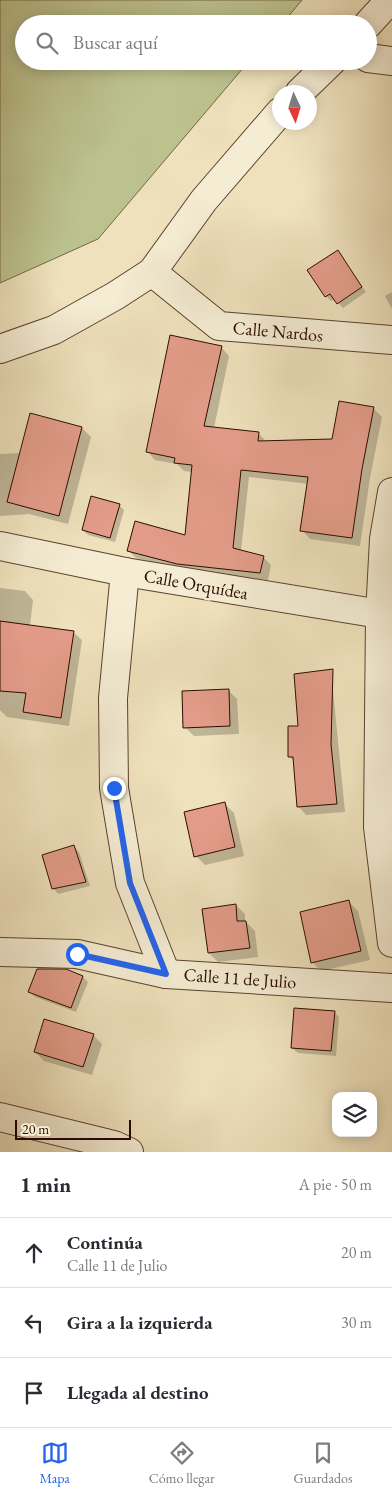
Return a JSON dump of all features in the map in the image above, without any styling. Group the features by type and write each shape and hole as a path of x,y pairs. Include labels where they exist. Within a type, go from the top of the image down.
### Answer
{"street":[{"path":"376,15 390,0"},
{"path":"377,59 392,61"},
{"path":"307,85 323,70"},
{"path":"0,349 54,330 115,296 152,272 204,200 272,121"},
{"name":"Calle Nardos","path":"152,272 219,326 392,340"},
{"path":"392,492 384,539 386,616 378,827 392,942"},
{"name":"Calle Orquídea","path":"0,546 125,572 386,616"},
{"path":"125,572 113,698 114,788 130,883 166,974"},
{"name":"Calle 11 de Julio","path":"0,952 77,954 166,974 392,988"},
{"path":"0,1117 114,1145 129,1152"}],"green space":[{"path":"0,0 302,0 290,15 15,15 15,70 241,70 98,239 0,283"}],"building":[{"path":"338,250 362,287 337,304 330,294 325,297 307,270"},
{"path":"170,335 222,346 204,426 259,432 258,441 332,439 339,401 374,407 362,469 352,538 300,531 308,477 241,470 233,548 264,556 260,573 177,564 127,551 135,521 185,535 192,465 174,463 175,458 146,452"},
{"path":"30,413 82,427 59,516 7,502"},
{"path":"91,496 120,504 110,538 82,530"},
{"path":"0,621 74,631 61,718 23,712 26,693 0,691"},
{"path":"333,669 331,744 337,804 297,807 293,757 288,757 288,726 298,726 294,674"},
{"path":"229,689 230,726 183,728 182,691"},
{"path":"225,802 235,847 194,857 184,812"},
{"path":"74,845 86,882 52,889 42,855"},
{"path":"349,900 361,951 311,963 300,912"},
{"path":"236,904 237,921 246,921 250,948 208,953 202,909"},
{"path":"37,969 66,969 83,976 71,1008 28,992"},
{"path":"294,1008 335,1011 331,1051 291,1048"},
{"path":"44,1019 94,1034 83,1067 34,1052"}],"route":[{"path":"77,954 166,974 130,883 114,788"}]}
